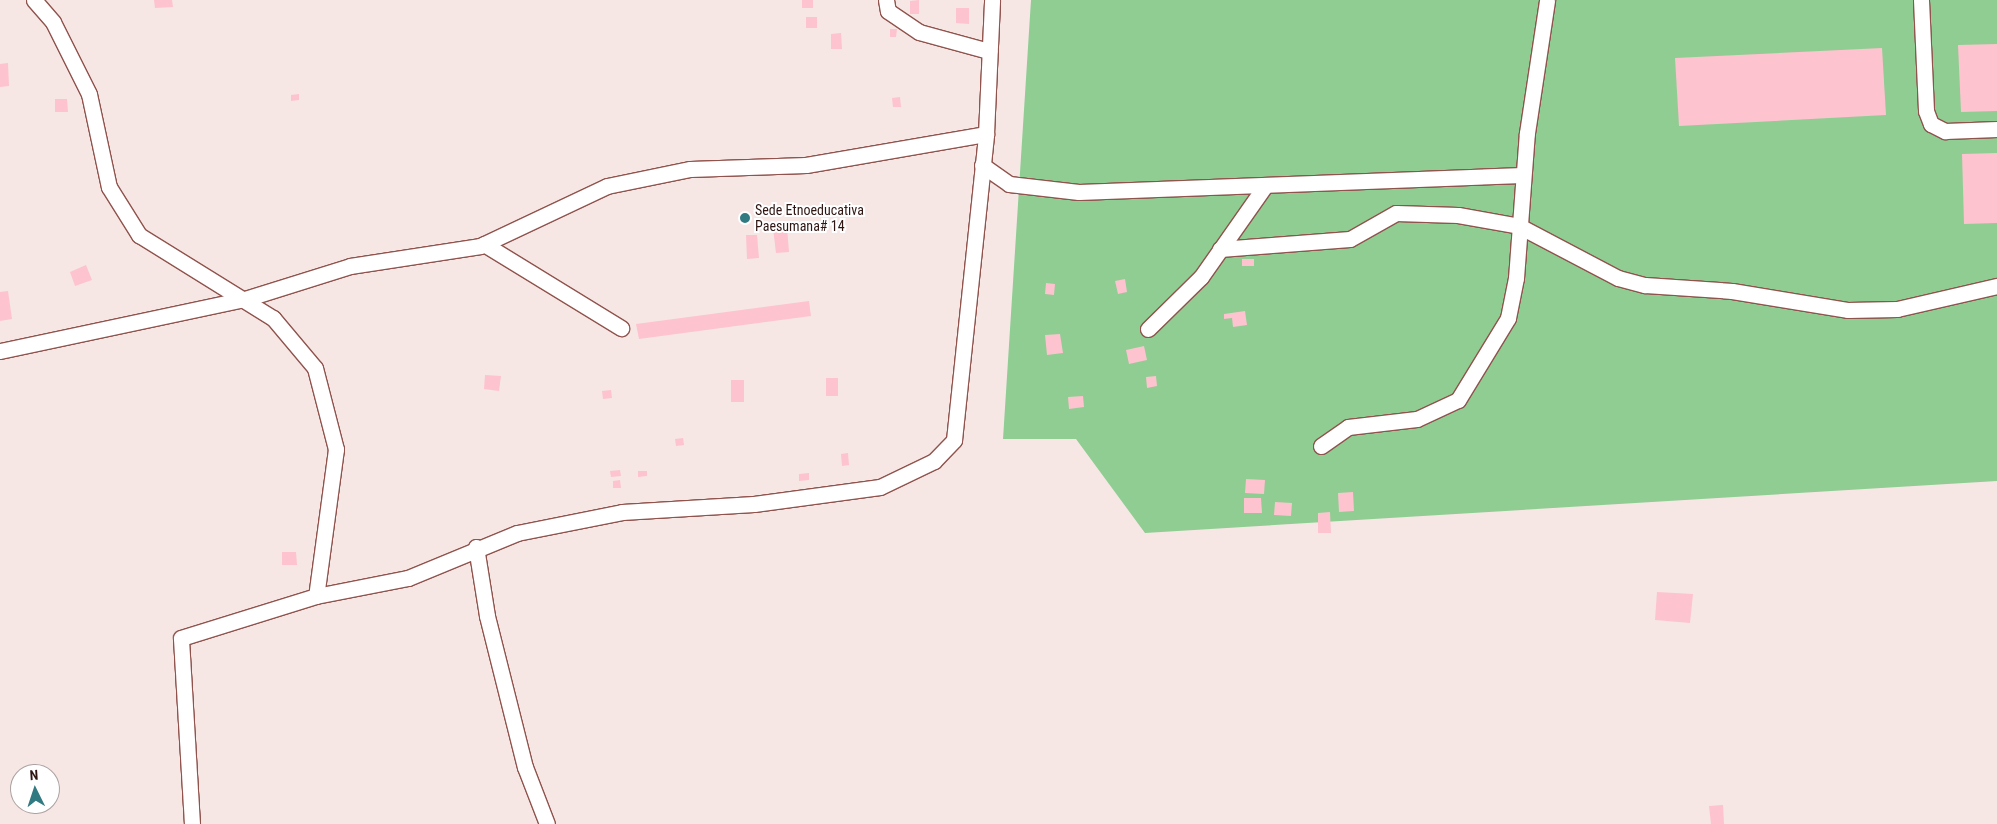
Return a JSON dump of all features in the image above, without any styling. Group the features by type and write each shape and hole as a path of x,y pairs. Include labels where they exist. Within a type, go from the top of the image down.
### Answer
{"street":[{"path":"34,0 53,22 89,94 109,187 139,235 273,318 315,368 336,449 316,596"},
{"path":"886,0 888,10 919,32 989,51"},
{"path":"192,824 181,638 316,596 408,578 476,547 516,533 622,512 754,504 880,486 934,461 954,440 986,134 992,0"},
{"path":"1321,446 1348,427 1417,419 1458,400 1508,318 1516,278 1523,176 1547,0"},
{"path":"1921,0 1926,110 1931,124 1945,131 1997,129"},
{"path":"0,351 245,299 350,266 484,244 607,186 690,169 806,165 986,134"},
{"path":"982,165 1009,184 1079,192 1207,185 1266,186 1523,176"},
{"path":"1148,328 1202,277 1220,248 1266,186"},
{"path":"1220,248 1350,239 1402,212 1458,215 1519,226 1618,278 1645,285 1732,291 1848,310 1897,309 1997,286"},
{"path":"484,244 621,328"},
{"path":"476,547 487,616 525,768 547,824"}],"green space":[{"path":"1031,0 1997,0 1997,481 1145,533 1076,439 1003,439"}],"building":[{"path":"154,0 172,0 173,7 155,8"},
{"path":"802,0 813,0 813,8 802,8"},
{"path":"919,0 919,14 910,14 910,1"},
{"path":"956,8 969,8 969,24 956,23"},
{"path":"806,17 817,17 817,28 806,28"},
{"path":"890,29 897,29 896,37 890,37"},
{"path":"841,33 842,49 831,49 831,34"},
{"path":"1997,44 1997,111 1961,112 1958,45"},
{"path":"1882,48 1886,115 1679,126 1675,58"},
{"path":"8,63 9,86 0,87 0,64"},
{"path":"299,94 299,100 291,101 291,95"},
{"path":"900,97 901,107 893,107 892,98"},
{"path":"55,99 67,99 68,112 55,112"},
{"path":"1997,153 1997,223 1964,224 1962,154"},
{"path":"787,227 789,252 776,253 773,228"},
{"path":"746,235 757,235 759,258 747,259"},
{"path":"1242,259 1254,259 1254,266 1242,266"},
{"path":"86,265 92,280 75,286 70,272"},
{"path":"1125,279 1127,292 1118,294 1115,281"},
{"path":"1046,283 1055,284 1054,295 1045,294"},
{"path":"8,291 12,319 0,321 0,292"},
{"path":"809,301 811,316 639,339 636,324"},
{"path":"1245,311 1247,325 1233,327 1232,318 1224,319 1224,314"},
{"path":"1060,334 1063,353 1047,355 1045,335"},
{"path":"1144,346 1147,360 1129,364 1126,350"},
{"path":"485,375 501,376 499,391 484,389"},
{"path":"1156,376 1157,386 1147,388 1146,377"},
{"path":"826,378 838,378 838,396 826,396"},
{"path":"731,380 744,380 744,402 731,402"},
{"path":"611,390 612,398 603,399 602,391"},
{"path":"1083,396 1084,407 1069,409 1068,397"},
{"path":"683,438 684,445 676,446 675,439"},
{"path":"848,453 849,465 842,466 841,454"},
{"path":"620,470 621,476 611,477 610,471"},
{"path":"638,471 647,471 647,476 638,477"},
{"path":"809,473 809,480 799,481 799,474"},
{"path":"1246,479 1265,480 1264,494 1245,493"},
{"path":"620,480 621,488 613,488 613,481"},
{"path":"1353,492 1354,511 1339,512 1338,493"},
{"path":"1244,498 1261,498 1262,513 1244,513"},
{"path":"1275,502 1292,503 1291,516 1274,515"},
{"path":"1330,512 1331,533 1318,533 1318,513"},
{"path":"282,552 296,552 297,565 282,565"},
{"path":"1657,592 1693,594 1690,623 1655,620"},
{"path":"1723,805 1724,824 1711,824 1709,806"}],"place":[{"name":"Sede Etnoeducativa Paesumana# 14","path":"745,218"}]}
